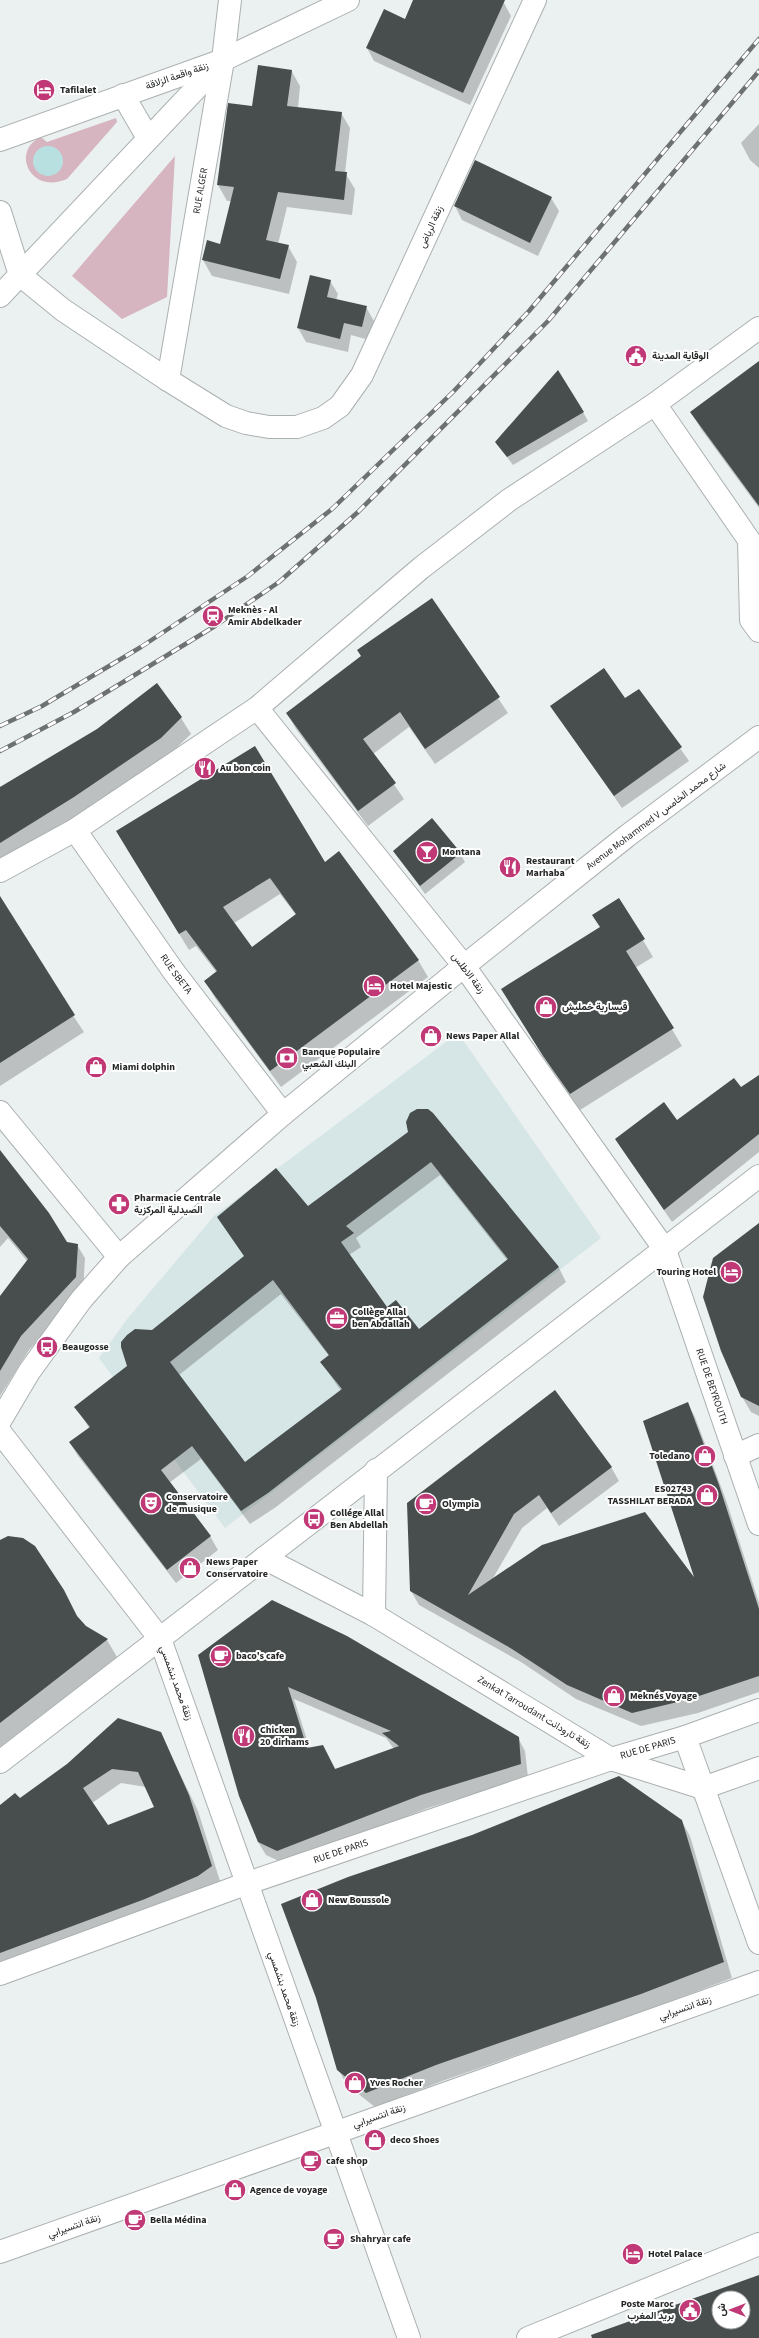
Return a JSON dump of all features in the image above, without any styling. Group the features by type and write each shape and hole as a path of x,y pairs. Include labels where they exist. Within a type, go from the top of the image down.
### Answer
{"street":[{"name":"RUE ALGER","path":"168,380 223,60 230,0"},
{"name":"زنقة واقعة الزلاقة","path":"0,140 223,60 348,0"},
{"name":"زنقة الرياض","path":"20,272 20,275 63,310 168,380 226,416 246,423 269,427 297,427 323,418 340,406 362,375 535,0"},
{"path":"0,296 20,272 223,60"},
{"path":"123,95 148,138"},
{"path":"0,212 20,272"},
{"path":"0,871 75,830 257,708 421,568 497,510 655,404 759,328"},
{"path":"655,404 749,540 751,620 759,631"},
{"name":"زنقة الاطلس","path":"257,708 464,966 665,1250"},
{"name":"Avenue Mohammed V شارع محمد الخامس","path":"0,1421 29,1372 77,1306 119,1257 283,1114 464,966 628,836 759,737"},
{"name":"RUE SBETA","path":"75,830 174,972 283,1114"},
{"path":"0,1112 119,1257"},
{"path":"0,1762 376,1470 665,1250 759,1176"},
{"name":"RUE DE BEYROUTH","path":"665,1250 759,1524"},
{"name":"زنقة محمد بنشمسي","path":"0,1432 160,1639 248,1883 334,2132 409,2338"},
{"path":"735,1456 759,1445"},
{"path":"374,1614 376,1470"},
{"name":"Zenkat Tarroudant زنقة تارودانت","path":"264,1558 374,1614 611,1759 703,1788"},
{"name":"RUE DE PARIS","path":"0,1974 248,1883 611,1759 685,1737 759,1710"},
{"path":"685,1737 759,1943"},
{"path":"703,1788 759,1768"},
{"name":"زنقة انتسيرابي","path":"0,2252 759,1982"},
{"path":"528,2338 759,2244"}],"shaded area":[{"path":"116,118 117,122 67,179 54,182 43,181 34,176 28,169 26,160 27,151 32,143 41,137 47,142"},
{"path":"175,156 167,297 122,319 72,276"},
{"path":"458,1033 601,1238 225,1528 99,1358 128,1318 214,1216"}],"water":[{"path":"48,146 59,150 63,161 59,172 48,176 37,172 33,161 37,150"}],"building":[{"path":"413,0 505,0 463,93 366,48 384,9 405,19"},
{"path":"258,65 292,70 287,106 342,112 335,171 347,172 344,200 278,192 266,240 289,245 280,279 202,260 207,240 220,244 234,187 217,185 228,103 252,106"},
{"path":"475,160 552,197 530,243 454,206"},
{"path":"310,275 331,280 327,297 367,306 362,327 344,323 340,339 297,328"},
{"path":"759,361 759,506 690,412"},
{"path":"558,370 584,412 507,457 495,442"},
{"path":"432,598 500,697 425,749 400,712 363,739 396,783 358,811 286,713 361,656 357,650"},
{"path":"604,668 625,698 639,689 682,747 614,796 550,706"},
{"path":"157,683 182,717 161,738 74,797 0,843 0,787 97,729"},
{"path":"255,746 325,862 339,851 419,960 270,1071 204,981 217,971 186,930 179,934 116,831","holes":["270,878 296,914 252,947 223,907"]},
{"name":"Montana","path":"432,818 461,853 420,886 393,851"},
{"path":"0,896 75,1015 0,1063"},
{"path":"619,898 645,939 626,951 674,1028 570,1094 543,1056 501,989 600,927 592,915"},
{"path":"759,1075 759,1134 664,1210 615,1139 664,1102 677,1120 734,1078 741,1087"},
{"name":"Collège Allal ben Abdallah","path":"417,1109 428,1109 433,1113 559,1267 268,1493 241,1511 192,1446 161,1470 211,1536 167,1570 69,1442 90,1427 74,1407 127,1366 121,1347 121,1342 127,1335 135,1329 152,1330 244,1256 217,1217 276,1168 308,1206 408,1132 406,1122 410,1113","holes":["431,1162 508,1259 419,1329 396,1300 387,1307 341,1242 354,1233 346,1226","273,1280 329,1355 320,1362 342,1389 245,1462 170,1362"]},
{"path":"0,1150 49,1213 67,1242 78,1244 76,1277 21,1336 0,1371 0,1296 28,1259 0,1226"},
{"path":"759,1223 759,1406 741,1397 721,1351 703,1297 713,1258"},
{"path":"555,1390 612,1467 551,1513 539,1495 514,1514 468,1595 542,1545 645,1512 694,1577 643,1421 688,1402 719,1485 759,1609 759,1676 690,1699 632,1713 567,1685 512,1649 410,1591 407,1503"},
{"path":"8,1536 23,1538 35,1546 64,1590 77,1616 86,1626 108,1639 0,1723 0,1540"},
{"path":"272,1600 347,1636 519,1737 521,1764 421,1795 277,1851 258,1842 239,1796 198,1655","holes":["288,1687 391,1731 382,1733 399,1746 335,1769 323,1745 307,1748"]},
{"path":"118,1718 161,1732 189,1795 212,1866 198,1876 145,1899 0,1953 0,1805 15,1793 20,1798 67,1764","holes":["112,1769 138,1772 154,1807 108,1825 83,1788"]},
{"path":"619,1776 682,1820 724,1962 641,1994 436,2065 366,2093 337,2070 316,1998 281,1904 348,1877 472,1835"},
{"name":"Poste Maroc بريد المغرب","path":"759,2275 759,2338 592,2338 591,2335 711,2292 711,2330 751,2330 751,2290 717,2290"}],"railway":[{"path":"0,726 42,706 141,647 248,576 332,509 453,392 529,311 759,39"},
{"path":"0,751 74,712 215,626 279,582 358,512 548,321 759,71"}],"place":[{"name":"Tafilalet","path":"44,90"},
{"name":"الوقاية المدينة","path":"636,356"},
{"name":"Meknès - Al Amir Abdelkader","path":"213,616"},
{"name":"Au bon coin","path":"205,768"},
{"name":"Montana","path":"427,852"},
{"name":"Restaurant Marhaba","path":"510,867"},
{"name":"Hotel Majestic","path":"374,986"},
{"name":"قيسارية خمليش","path":"546,1007"},
{"name":"News Paper Allal","path":"431,1036"},
{"name":"Banque Populaire البنك الشعبي","path":"287,1058"},
{"name":"Miami dolphin","path":"96,1067"},
{"name":"Pharmacie Centrale الصيدلية المركزية","path":"119,1204"},
{"name":"Touring Hotel","path":"731,1272"},
{"name":"Collège Allal ben Abdallah","path":"337,1318"},
{"name":"Beaugosse","path":"47,1347"},
{"name":"Toledano","path":"705,1456"},
{"name":"ES02743 TASSHILAT BERADA","path":"707,1495"},
{"name":"Conservatoire de musique","path":"151,1503"},
{"name":"Olympia","path":"426,1504"},
{"name":"Collége Allal Ben Abdellah","path":"314,1519"},
{"name":"News Paper Conservatoire","path":"190,1568"},
{"name":"baco's cafe","path":"221,1656"},
{"name":"Meknés Voyage","path":"614,1696"},
{"name":"Chicken 20 dirhams","path":"244,1736"},
{"name":"New Boussole","path":"312,1900"},
{"name":"Yves Rocher","path":"355,2083"},
{"name":"deco Shoes","path":"375,2140"},
{"name":"cafe shop","path":"311,2161"},
{"name":"Agence de voyage","path":"235,2190"},
{"name":"Bella Médina","path":"135,2220"},
{"name":"Shahryar cafe","path":"334,2239"},
{"name":"Hotel Palace","path":"633,2254"},
{"name":"Poste Maroc بريد المغرب","path":"690,2310"}]}
